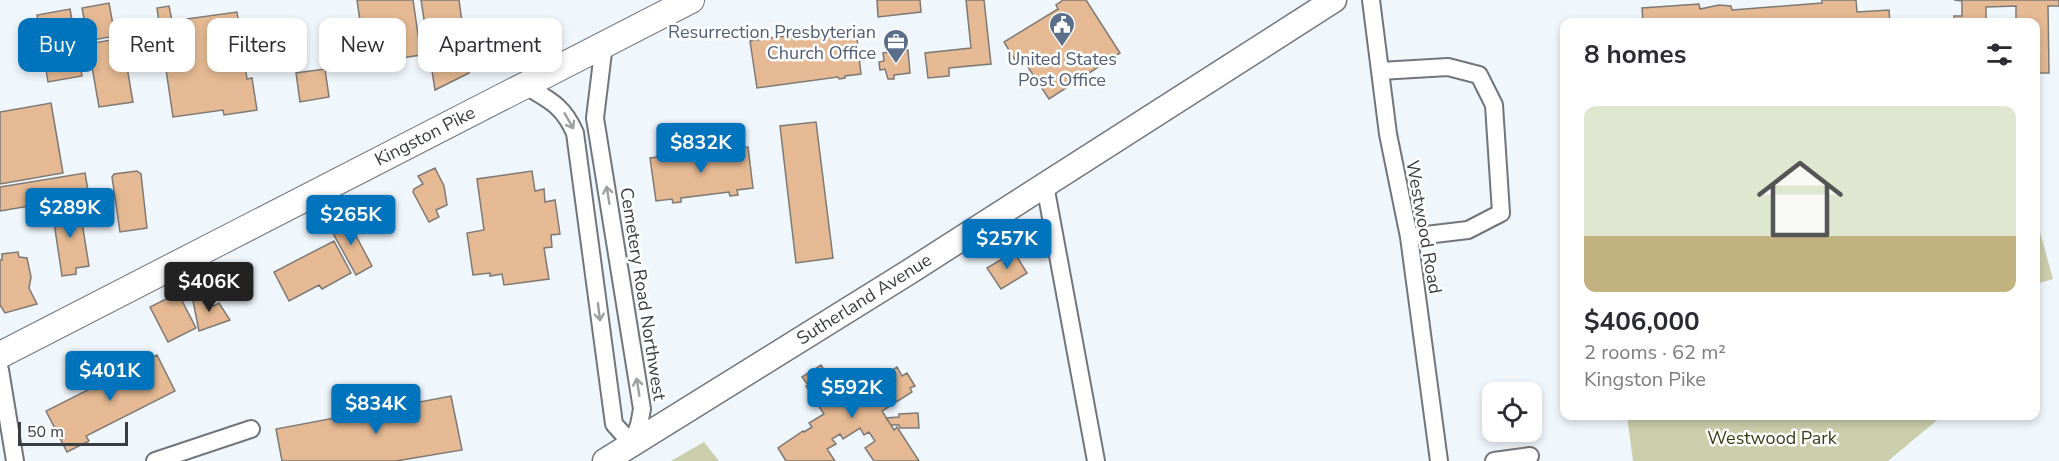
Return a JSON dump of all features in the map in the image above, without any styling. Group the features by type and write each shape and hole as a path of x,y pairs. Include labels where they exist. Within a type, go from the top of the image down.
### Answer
{"main road":[{"name":"Kingston Pike","path":"0,355 691,0"}],"street":[{"name":"Sutherland Avenue","path":"604,461 1045,185 1334,0"},
{"name":"Westwood Road","path":"1371,0 1388,134 1409,237 1439,461"},
{"name":"Cemetery Road Northwest","path":"604,44 595,118 642,409 632,444"},
{"path":"1380,71 1448,67 1479,75 1494,105 1501,213 1468,230 1409,237"},
{"path":"524,85 555,103 568,116 575,133 614,424 632,444"},
{"path":"1045,185 1096,461"},
{"path":"0,370 6,442 15,461"},
{"path":"155,461 174,458 251,429"},
{"path":"1494,461 1530,456"}],"green space":[{"path":"2040,232 2053,279 2040,283"},
{"name":"Westwood Park","path":"1628,420 1937,420 1888,461 1633,461"},
{"path":"704,442 719,461 671,461"}],"building":[{"path":"357,0 413,0 418,34 418,55 406,57 406,18 360,18"},
{"path":"421,0 459,0 461,18 424,18"},
{"path":"877,0 920,0 921,12 878,17"},
{"path":"966,0 984,0 991,64 949,68 949,76 928,78 925,53 971,48"},
{"name":"United States Post Office","path":"1063,0 1086,0 1120,53 1049,99 1024,61 1018,65 1004,42 1058,9 1056,5"},
{"path":"1822,0 1856,0 1857,12 1889,10 1890,18 1643,18 1642,8 1699,4 1700,9 1719,5 1731,6 1732,10 1822,3"},
{"path":"1954,0 2059,0 2059,6 2048,6 2049,73 2040,73 2040,18 2016,18 2016,6 1986,7 1986,18 1954,18 1954,16 1962,16 1962,1"},
{"path":"109,3 112,18 109,18 109,37 97,39 97,18 84,18 82,8"},
{"path":"169,6 171,18 158,18 157,8"},
{"path":"70,9 72,18 37,18 37,15"},
{"path":"237,12 238,18 207,18 207,72 246,72 247,79 252,78 257,110 224,115 223,110 173,117 166,72 195,72 194,18"},
{"path":"856,29 861,74 839,79 838,77 757,88 750,41"},
{"path":"109,40 109,72 128,72 133,102 99,107 93,72 97,72 97,42"},
{"path":"908,50 910,73 894,75 894,79 888,79 885,69 880,70 879,62 884,61 883,53"},
{"path":"319,70 319,72 325,72 329,97 300,102 296,73"},
{"path":"46,72 81,72 82,76 48,82"},
{"path":"432,72 469,72 469,73 435,90"},
{"path":"51,103 63,173 0,184 0,112"},
{"path":"816,122 833,258 796,263 780,126"},
{"path":"748,147 753,188 737,190 738,195 730,196 729,192 681,198 681,202 673,203 672,199 656,201 650,158"},
{"path":"435,168 444,186 447,205 436,210 439,217 429,222 413,192 423,184 418,176"},
{"path":"137,171 141,174 147,228 120,232 112,177 114,174"},
{"path":"532,171 535,191 544,189 545,202 555,200 560,234 551,235 552,247 544,248 549,279 504,285 502,274 473,275 467,233 484,230 477,179"},
{"path":"85,173 89,196 0,211 0,187"},
{"path":"79,204 89,266 76,268 76,274 62,276 52,209"},
{"path":"346,217 372,266 356,275 329,226"},
{"path":"334,241 351,273 322,289 319,285 289,301 274,272"},
{"path":"18,252 19,257 27,258 31,277 29,288 37,304 5,313 0,305 0,260 2,260 2,254"},
{"path":"1014,252 1027,273 1001,289 987,268"},
{"path":"178,293 196,328 168,342 150,307"},
{"path":"208,294 214,306 219,303 230,320 199,331 193,301"},
{"path":"157,355 175,391 86,436 89,441 67,452 46,411"},
{"path":"821,365 845,399 897,367 902,376 907,373 915,386 910,388 912,392 882,411 894,430 897,427 919,461 874,461 865,448 875,441 869,432 864,435 860,428 843,439 840,434 832,439 836,444 827,449 835,461 786,461 778,448 812,427 809,423 824,414 802,377"},
{"path":"451,396 462,450 396,461 282,461 276,429"},
{"path":"918,413 919,428 900,428 899,425 891,425 886,418 899,417 899,414"}],"place":[{"name":"United States Post Office","path":"1062,48"},
{"name":"Resurrection Presbyterian Church Office","path":"896,65"}]}
